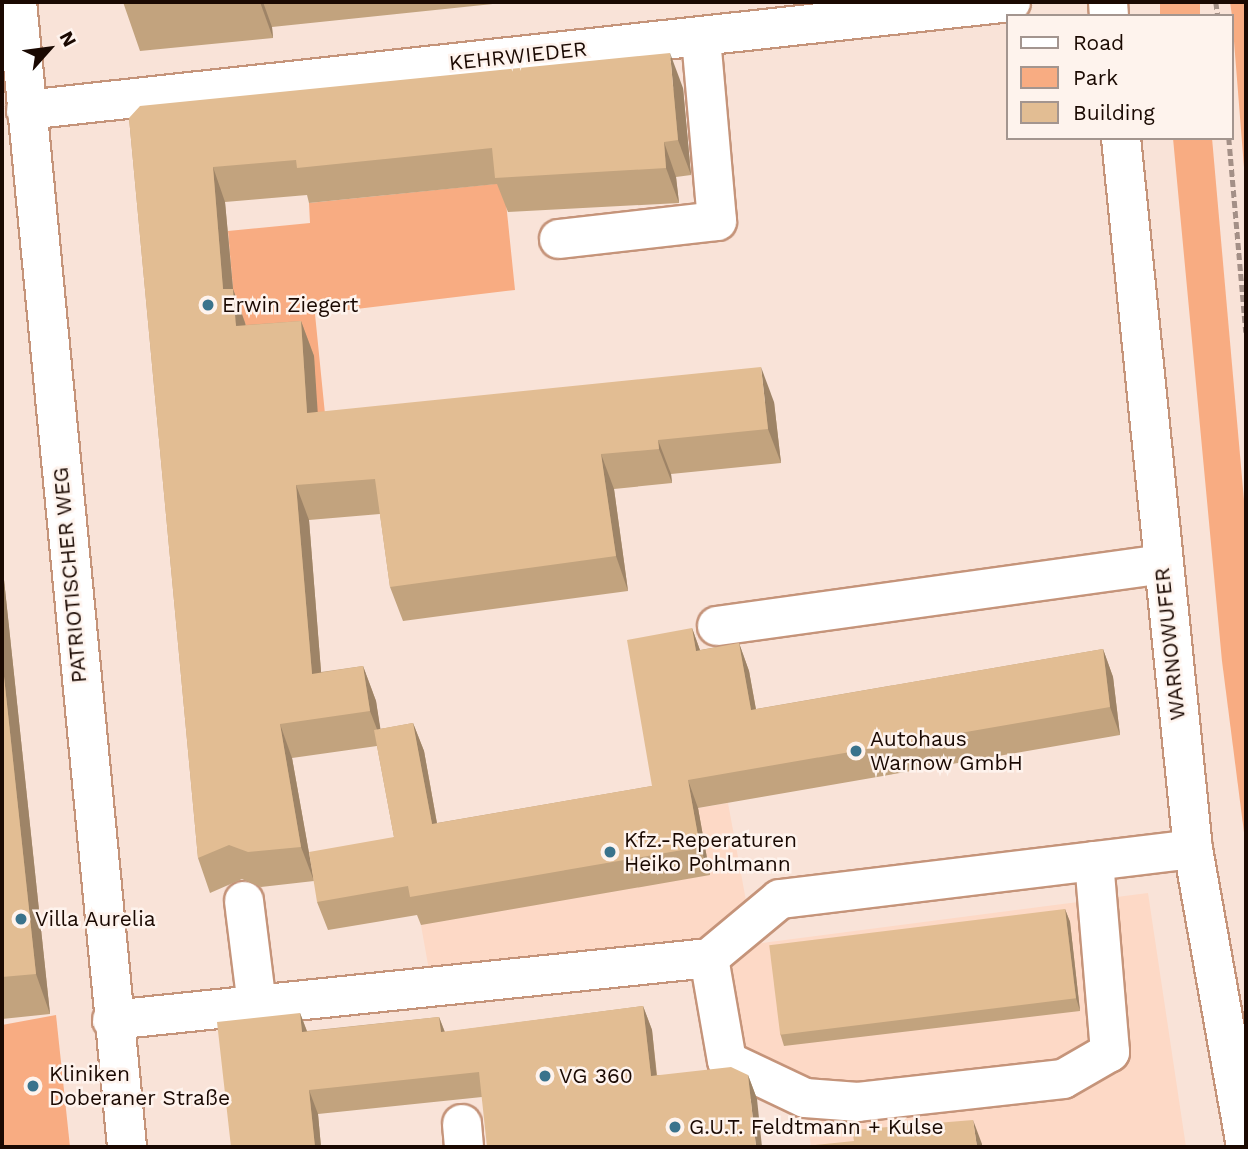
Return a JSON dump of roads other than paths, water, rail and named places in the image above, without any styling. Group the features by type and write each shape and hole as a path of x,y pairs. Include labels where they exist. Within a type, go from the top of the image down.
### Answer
{"street":[{"name":"PATRIOTISCHER WEG","path":"17,2 112,1020 127,1147"},
{"name":"KEHRWIEDER","path":"27,125 701,37 1011,2"},
{"path":"559,239 717,221 701,37"},
{"name":"WARNOWUFER","path":"1121,140 1162,564 1193,849 1246,1147"},
{"path":"717,626 1162,564"},
{"path":"112,1020 709,958 780,899 1193,849"},
{"path":"709,958 727,1061 805,1098 858,1102 1063,1079 1110,1052 1094,861"},
{"path":"244,901 257,1005"}],"place":[{"name":"Erwin Ziegert","path":"208,305"},
{"name":"Autohaus Warnow GmbH","path":"856,751"},
{"name":"Kfz.-Reperaturen Heiko Pohlmann","path":"610,852"},
{"name":"Villa Aurelia","path":"21,919"},
{"name":"VG 360","path":"545,1076"},
{"name":"Kliniken Doberaner Straße","path":"33,1086"},
{"name":"G.U.T. Feldtmann + Kulse","path":"675,1127"}]}
